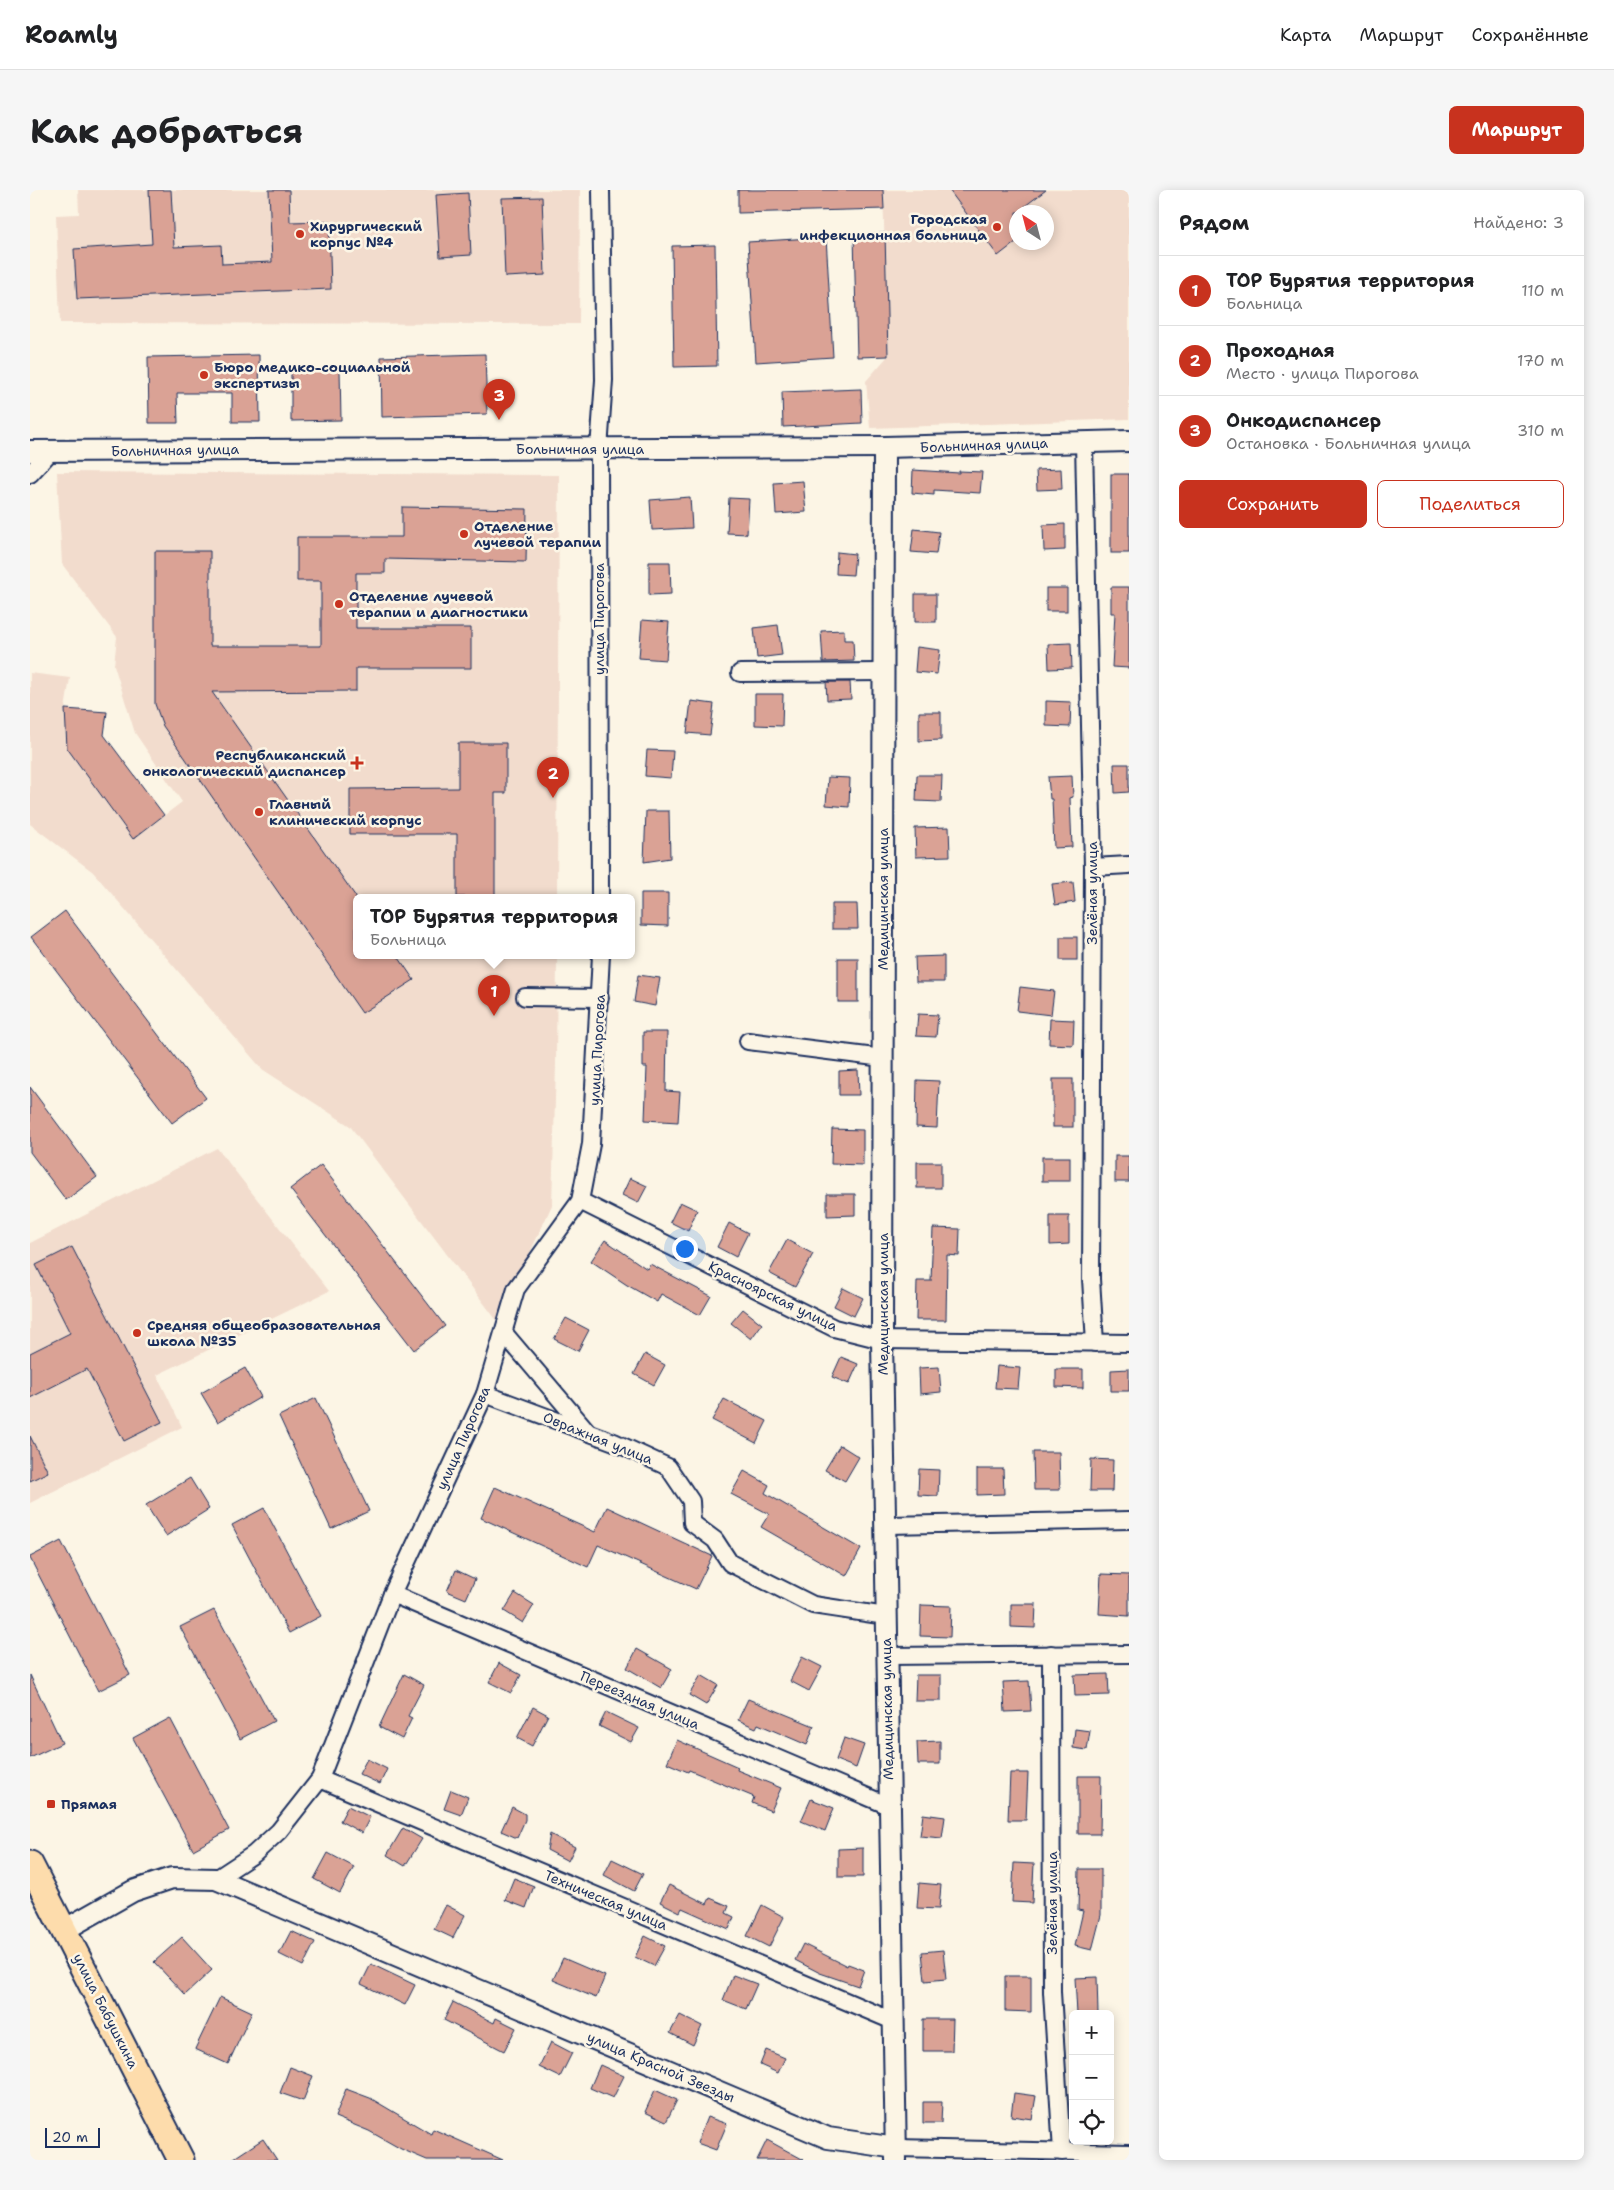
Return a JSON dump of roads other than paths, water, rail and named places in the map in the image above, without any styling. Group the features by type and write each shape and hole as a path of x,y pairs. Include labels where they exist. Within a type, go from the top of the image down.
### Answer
{"main road":[{"name":"улица Бабушкина","path":"30,1864 181,2160"}],"street":[{"name":"улица Пирогова","path":"600,894 599,449 604,380 601,190"},
{"name":"Больничная улица","path":"30,451 884,447 1129,441"},
{"name":"Зелёная улица","path":"1084,442 1092,867 1091,1279 1095,1343"},
{"name":"Медицинская улица","path":"884,447 882,1340 887,1525 888,1806 896,2154"},
{"path":"30,474 51,451"},
{"path":"740,673 884,672"},
{"path":"1092,867 1129,866"},
{"name":"улица Пирогова","path":"216,1879 254,1854 279,1831 320,1778 392,1594 485,1394 516,1289 580,1201 591,1144 601,959"},
{"path":"525,997 600,998"},
{"path":"748,1041 883,1058"},
{"name":"Красноярская улица","path":"580,1201 834,1328 882,1340 1129,1343"},
{"path":"504,1333 589,1433"},
{"name":"Овражная улица","path":"485,1394 589,1433 668,1467 691,1502 692,1523 715,1540 730,1563 813,1606 886,1616"},
{"path":"887,1525 1129,1520"},
{"name":"Переездная улица","path":"392,1594 888,1806"},
{"name":"Зелёная улица","path":"1051,1654 1052,1992 1062,2152"},
{"path":"887,1656 1129,1654"},
{"name":"Техническая улица","path":"320,1778 893,2022"},
{"path":"64,1930 133,1891 172,1878 216,1879"},
{"name":"улица Красной Звезды","path":"216,1879 828,2138 896,2154 1129,2152"}],"place":[{"name":"Городская инфекционная больница","path":"997,227"},
{"name":"Хирургический корпус №4","path":"300,234"},
{"name":"Бюро медико-социальной экспертизы","path":"204,375"},
{"name":"Онкодиспансер","path":"499,420"},
{"name":"Отделение лучевой терапии","path":"464,534"},
{"name":"Отделение лучевой терапии и диагностики","path":"339,604"},
{"name":"Республиканский онкологический диспансер","path":"357,763"},
{"name":"Проходная","path":"553,798"},
{"name":"Главный клинический корпус","path":"259,812"},
{"name":"ТОР Бурятия территория","path":"494,1016"},
{"name":"Средняя общеобразовательная школа №35","path":"137,1333"},
{"name":"Прямая","path":"51,1804"}]}
